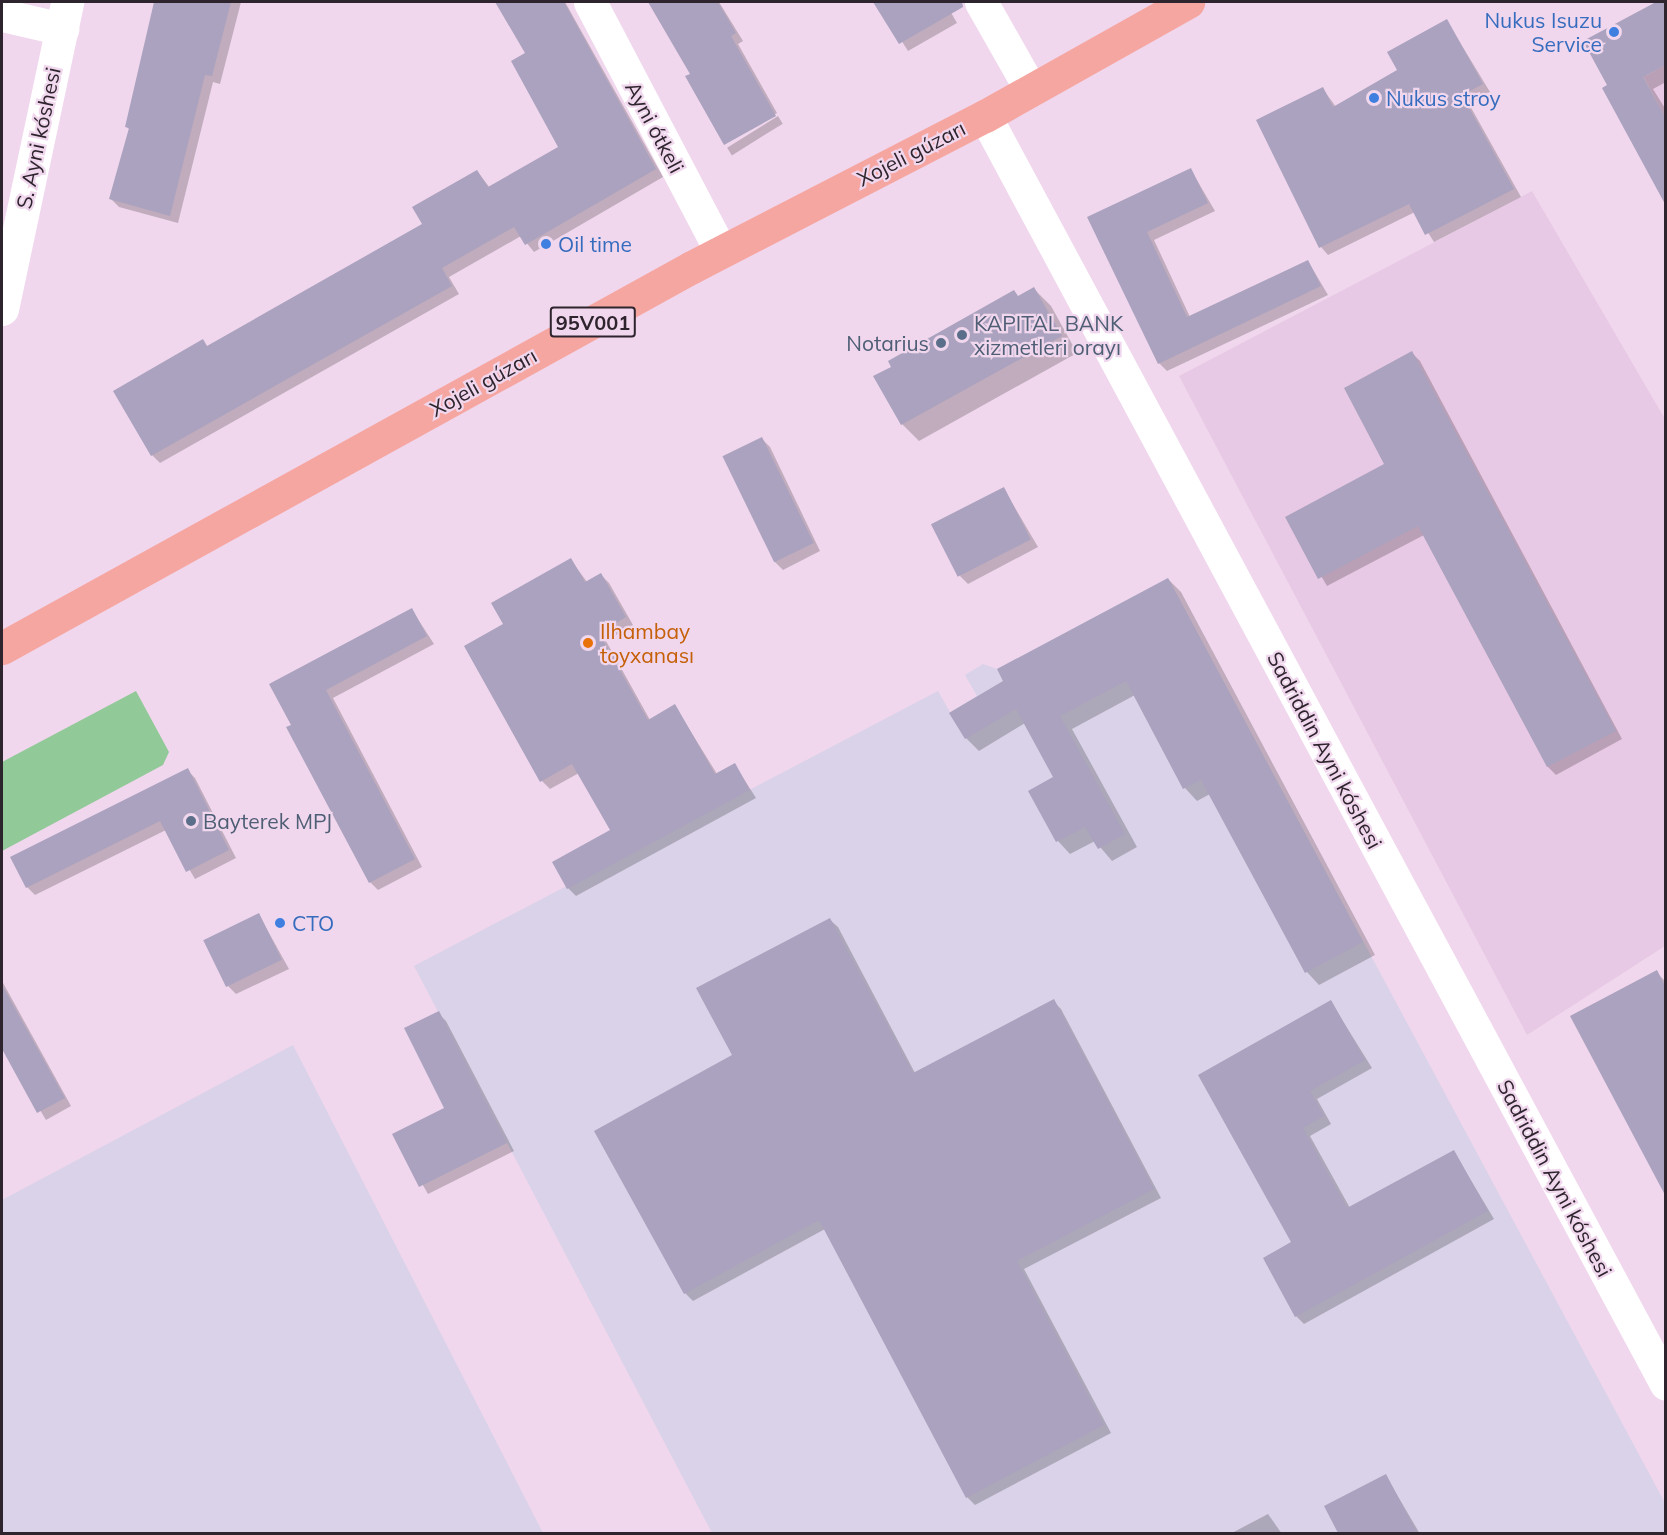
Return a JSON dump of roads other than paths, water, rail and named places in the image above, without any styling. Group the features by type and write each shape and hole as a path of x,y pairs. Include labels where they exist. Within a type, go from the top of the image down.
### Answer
{"main road":[{"name":"Xojeli gúzarı","path":"2,648 721,252 985,116 1188,2"}],"street":[{"name":"Ayni ótkeli","path":"590,2 721,252"},
{"path":"981,2 1031,90"},
{"path":"2,15 64,15"},
{"name":"S. Ayni kóshesi","path":"2,309 64,15"},
{"name":"Sadriddin Ayni kóshesi","path":"985,116 1665,1384"}],"place":[{"name":"Nukus Isuzu Service","path":"1614,32"},
{"name":"Nukus stroy","path":"1374,98"},
{"name":"Oil time","path":"546,244"},
{"name":"KAPITAL BANK xizmetleri orayı","path":"962,335"},
{"name":"Notarius","path":"941,343"},
{"name":"Ilhambay toyxanası","path":"588,643"},
{"name":"Bayterek MPJ","path":"191,821"},
{"name":"СТО","path":"280,923"}]}
